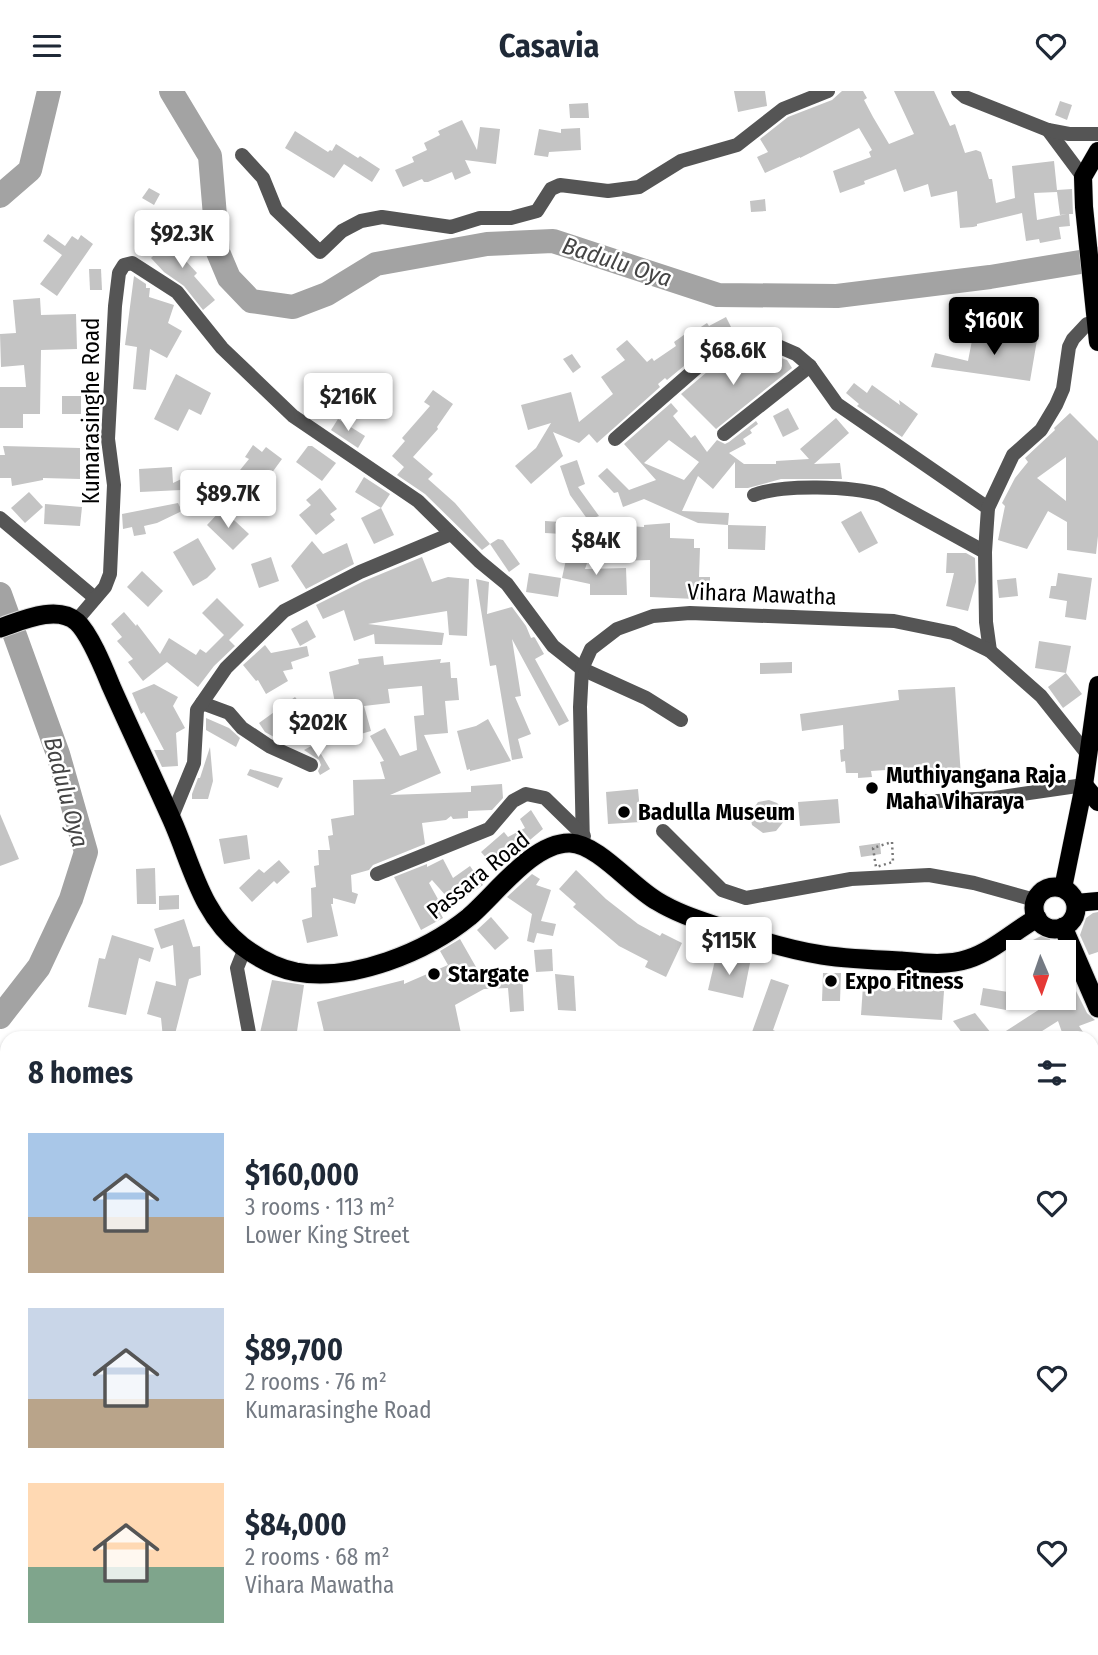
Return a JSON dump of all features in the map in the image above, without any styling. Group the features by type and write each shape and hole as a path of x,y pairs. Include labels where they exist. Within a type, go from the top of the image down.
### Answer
{"highway":[{"path":"0,628 37,616 58,614 76,621"},
{"name":"Passara Road","path":"76,621 95,649 172,819 208,907 223,929 245,948 273,965 310,973 338,972 390,961 420,949 450,931 545,849 584,841"},
{"path":"584,841 649,896 683,914 768,943 824,955 910,962 956,962 977,955 1036,909 1044,890 1056,886 1063,888 1074,897 1076,903 1074,918 1063,927 1051,929 1036,909"},
{"path":"1063,927 1098,1008"}],"main road":[{"path":"1098,151 1083,177 1098,342"},
{"path":"1063,888 1084,785 1098,685"},
{"path":"1084,785 1098,802"},
{"path":"1076,903 1098,901"}],"street":[{"path":"242,155 263,178 276,210 320,252 342,231 361,221 382,217 451,227 480,218 511,218 537,211 551,189 560,185 608,191 639,187 681,161 737,145 783,109 828,91"},
{"path":"958,91 965,97 1048,130 1069,134 1098,134"},
{"path":"1048,130 1083,177"},
{"name":"Kumarasinghe Road","path":"76,621 105,587 110,574 114,485 108,439 114,306 119,273 124,265 132,263 177,292 222,348 293,415 418,501 507,583 553,646 582,669 646,698 681,720"},
{"path":"990,651 986,622 985,552 988,508 1013,455 1041,430 1056,405 1063,389 1069,347 1073,339 1087,324 1096,319"},
{"path":"615,439 701,364 733,345 755,341 773,344 796,354 810,366 838,404 988,508"},
{"path":"724,434 810,366"},
{"path":"754,495 775,488 863,489 881,495 985,552"},
{"path":"0,519 95,598"},
{"path":"172,819 194,763 197,710 226,668 284,611 360,572 451,534"},
{"name":"Vihara Mawatha","path":"582,669 591,649 617,629 653,616 690,613 894,621 953,633 990,651 1041,696 1088,755"},
{"path":"582,669 580,707 584,841"},
{"path":"202,702 229,713 242,728 269,746 311,765"},
{"path":"918,802 996,799 1084,785"},
{"path":"377,874 489,829 513,801 526,794 545,798 584,841"},
{"path":"663,831 722,890 746,898 851,879 929,875 985,885 1036,909"},
{"path":"245,948 237,968 249,1031"}],"path":[{"path":"892,842 893,862 876,867 873,848 892,842"}],"building":[{"path":"734,91 765,91 767,106 738,112"},
{"path":"842,91 863,91 867,98 864,100 889,144 914,134 894,91 934,91 950,126 955,124 965,153 976,150 981,152 989,179 992,179 996,203 1015,198 1012,166 1054,161 1057,190 1072,189 1073,214 1069,214 1070,226 1059,227 1061,239 1040,243 1039,239 1026,241 1022,213 960,228 957,191 931,197 928,184 904,192 896,169 840,193 833,171 871,157 869,152 872,150 859,128 765,173 757,157 768,152 760,139 788,117 832,100","holes":["1057,192 1060,215 1067,214 1037,220 1034,193"]},
{"path":"1060,101 1072,105 1067,120 1055,115"},
{"path":"588,103 589,118 570,118 569,104"},
{"path":"462,120 477,150 480,127 500,129 496,164 465,160 471,173 455,180 452,172 428,182 422,179 403,187 395,170 414,162 412,157 427,150 424,143 440,135 438,131"},
{"path":"580,128 581,150 549,152 548,157 534,155 539,129 561,133 561,129"},
{"path":"295,131 328,152 332,151 336,144 380,169 372,182 344,164 334,178 285,148"},
{"path":"149,188 160,194 154,205 142,198"},
{"path":"765,199 766,211 751,212 750,201"},
{"path":"48,234 65,246 72,236 78,240 81,235 93,244 57,296 40,284 62,255 43,241"},
{"path":"175,235 192,254 185,260 197,273 194,276 215,300 203,310 184,286 164,272 151,258"},
{"path":"89,269 101,269 102,290 90,290"},
{"path":"134,276 146,284 146,288 150,288 149,297 174,305 168,323 182,331 167,358 150,349 146,390 133,389 137,347 125,345"},
{"path":"40,298 41,315 76,314 77,349 41,350 40,414 23,414 23,428 0,428 0,387 26,387 24,365 1,367 0,334 16,333 13,300"},
{"path":"726,317 735,335 696,356 667,380 665,378 658,384 660,387 597,443 589,434 579,443 553,432 563,456 531,484 515,466 536,448 551,423 528,430 521,405 571,392 579,422 613,394 601,377 625,360 616,349 627,340 647,362 652,358 654,361 676,346 674,342 688,332 690,334 707,323 709,326"},
{"path":"974,330 1037,340 1030,381 931,367 935,353 968,361"},
{"path":"749,352 762,368 778,357 787,360 792,368 716,429 681,394 707,372 736,354 739,357"},
{"path":"572,354 581,367 573,373 563,359"},
{"path":"176,374 211,393 201,415 189,409 178,431 154,419"},
{"path":"854,383 867,393 872,385 918,414 902,437 857,406 859,404 846,393"},
{"path":"433,390 453,404 438,429 413,457 433,474 428,479 455,503 490,544 482,550 425,494 397,475 404,467 392,456 405,441 402,438 430,406 424,402"},
{"path":"62,396 81,396 81,414 62,414"},
{"path":"671,403 678,411 673,416 691,438 695,435 707,452 717,440 725,444 756,421 758,424 750,430 752,433 743,439 746,444 729,453 744,464 776,464 776,461 809,459 800,449 836,418 849,433 814,464 840,463 842,479 781,479 748,488 735,488 735,462 713,489 698,476 682,511 729,513 728,525 698,523 644,499 623,507 618,492 614,493 598,476 607,468 629,490 656,480 624,444","holes":["669,440 699,462 684,480 644,463"]},
{"path":"788,408 799,429 783,437 773,416"},
{"path":"1070,413 1098,441 1096,554 1067,550 1067,522 1048,511 1027,549 998,540 1005,506 1002,503 1015,478 1028,462 1025,458 1055,430","holes":["1066,457 1066,501 1037,478"]},
{"path":"338,419 365,436 358,448 331,430"},
{"path":"253,445 262,452 266,447 282,459 263,485 275,495 257,516 233,497 252,477 223,491 249,459 245,457"},
{"path":"3,446 80,448 80,479 43,478 12,486 11,478 0,478 0,455 5,455"},
{"path":"308,446 336,463 322,481 296,462"},
{"path":"577,460 585,484 578,487 599,516 588,520 570,495 560,466"},
{"path":"172,467 173,483 194,473 202,489 140,492 139,469"},
{"path":"364,477 390,494 381,508 355,492"},
{"path":"320,488 337,509 330,514 335,520 316,535 299,515 311,505 306,500"},
{"path":"29,492 43,507 25,523 11,508"},
{"path":"178,503 182,511 144,526 146,534 134,536 132,527 123,529 122,514"},
{"path":"45,504 82,507 80,526 44,524"},
{"path":"381,508 394,535 374,544 361,518"},
{"path":"222,509 249,534 233,550 207,525"},
{"path":"861,511 878,543 859,553 841,522"},
{"path":"545,521 644,527 670,523 670,538 694,539 694,548 700,548 699,577 710,577 710,590 718,590 718,600 650,597 650,560 618,561 616,539 612,539 612,531 581,538 578,524 563,529 563,534 545,533"},
{"path":"728,525 766,526 765,550 728,549"},
{"path":"198,538 216,569 193,586 173,552"},
{"path":"498,539 503,540 520,564 509,572 490,544"},
{"path":"312,541 323,554 347,543 354,564 306,589 291,566"},
{"path":"947,553 966,553 975,558 976,582 968,611 946,606 954,573 946,573"},
{"path":"567,555 588,560 585,569 626,568 627,595 590,595 590,584 562,578"},
{"path":"271,557 279,581 259,588 251,564"},
{"path":"422,557 432,582 448,577 469,579 467,636 449,635 447,611 368,624 444,633 442,645 375,644 374,634 354,641 344,610 323,619 316,605"},
{"path":"142,571 163,591 148,607 127,587"},
{"path":"529,573 561,578 558,597 526,592"},
{"path":"1058,573 1092,578 1086,620 1065,617 1067,601 1049,598 1051,586 1056,586"},
{"path":"1016,578 1018,596 999,598 997,580"},
{"path":"476,579 489,582 487,614 512,607 531,638 535,638 544,654 535,659 569,721 559,726 512,639 521,696 515,697 531,734 518,739 523,758 512,760 496,665 490,666"},
{"path":"217,598 244,625 229,640 235,646 214,666 198,687 167,662 143,681 128,662 133,659 117,641 122,637 111,624 124,612 160,654 169,638 196,655 200,649 206,653 224,635 202,613"},
{"path":"307,620 316,637 300,646 291,629"},
{"path":"1039,641 1071,646 1066,673 1035,668"},
{"path":"265,645 271,653 307,646 309,656 291,662 293,669 283,671 288,681 266,694 258,680 256,681 243,665"},
{"path":"383,656 384,665 441,659 440,663 450,662 451,678 457,678 459,700 445,701 448,733 424,735 441,773 390,795 471,792 471,786 502,784 503,798 492,810 468,811 468,818 453,819 451,816 446,820 422,823 425,844 373,865 369,870 351,875 352,892 358,894 355,904 333,898 331,904 338,936 307,943 302,920 312,917 311,888 316,887 314,866 319,865 318,850 330,850 328,836 333,835 331,819 354,815 353,780 385,779 380,762 384,761 370,736 385,728 400,756 417,750 414,716 424,715 422,686 388,689 390,703 364,706 371,731 333,742 324,712 283,742 265,732 259,723 295,697 307,712 335,703 329,672 359,664 358,659"},
{"path":"792,662 792,673 760,674 760,663"},
{"path":"1066,673 1082,694 1063,708 1048,687"},
{"path":"154,684 178,697 173,706 185,728 176,733 178,766 162,767 154,750 164,750 144,712 141,714 132,693"},
{"path":"955,687 961,777 901,780 901,769 871,771 872,777 858,778 858,773 846,773 845,761 841,762 840,750 844,749 843,725 802,731 800,714 899,700 898,690"},
{"path":"206,718 229,728 240,738 236,747 206,730"},
{"path":"488,719 511,761 467,770 457,731 476,726"},
{"path":"315,744 330,769 320,775 319,760 304,750"},
{"path":"210,747 213,781 208,799 192,799 192,794"},
{"path":"250,769 283,778 278,788 247,775"},
{"path":"638,789 641,822 608,824 606,792"},
{"path":"838,799 840,823 800,826 798,802"},
{"path":"769,800 777,803 789,815 776,831 763,833 752,825 750,814 758,802"},
{"path":"531,810 543,829 518,850 506,856 509,858 496,869 481,852 504,832 508,837 525,828 520,819"},
{"path":"0,814 19,859 0,866"},
{"path":"247,835 250,859 224,864 219,839"},
{"path":"880,843 881,854 861,857 859,846"},
{"path":"443,859 453,878 470,866 483,885 467,896 462,889 447,897 432,880 429,883 439,901 435,903 443,918 421,930 394,877"},
{"path":"279,860 290,872 277,884 274,881 252,902 239,888 259,869 264,873"},
{"path":"155,868 156,904 137,904 136,869"},
{"path":"576,870 606,899 638,924 660,936 662,933 682,943 666,977 645,967 648,961 619,946 573,907 576,904 559,889"},
{"path":"532,874 540,879 536,885 551,890 541,921 556,924 553,936 537,933 534,943 527,941 532,914 507,897"},
{"path":"179,895 179,909 159,910 159,896"},
{"path":"1098,912 1098,952 1089,955 1080,935 1086,918"},
{"path":"491,917 509,938 495,950 477,930"},
{"path":"184,919 193,947 200,946 201,975 189,979 176,1031 162,1031 161,1018 147,1014 156,981 176,986 173,945 161,949 154,929"},
{"path":"1047,933 1050,940 1033,940"},
{"path":"112,935 154,948 150,962 139,958 126,1015 88,1007 99,958 105,959"},
{"path":"460,939 476,967 470,972 522,969 524,1011 510,1012 508,988 484,989 455,1005 461,1031 324,1031 317,1002 404,980 404,984 448,965 440,951"},
{"path":"552,949 553,971 536,972 534,950"},
{"path":"716,956 750,963 743,998 708,990"},
{"path":"823,973 841,973 840,1001 822,1001"},
{"path":"555,974 574,976 576,1011 558,1010"},
{"path":"771,979 789,985 773,1030 775,1031 752,1031"},
{"path":"272,980 304,985 297,1031 260,1031"},
{"path":"863,986 944,991 942,1020 861,1015"},
{"path":"983,988 1006,992 1006,1010 980,1005"},
{"path":"1076,991 1087,1013 1095,1020 1079,1026 1082,1031 1062,1031 1058,1021 1042,1031 1006,1031 1038,1010 1076,1010"},
{"path":"975,1013 989,1031 961,1031 953,1021"}],"waterway":[{"name":"Badulu Oya","path":"0,196 30,170 49,91"},
{"name":"Badulu Oya","path":"171,91 210,156 218,252 229,278 251,301 293,307 327,294 376,264 487,244 553,241 718,295 837,296 990,277 1098,259"},
{"name":"Badulu Oya","path":"0,594 58,754 86,852 71,899 39,967 0,1017"}],"place":[{"name":"Muthiyangana Raja Maha Viharaya","path":"872,788"},
{"name":"Badulla Museum","path":"624,812"},
{"name":"Stargate","path":"434,974"},
{"name":"Expo Fitness","path":"831,981"}]}
